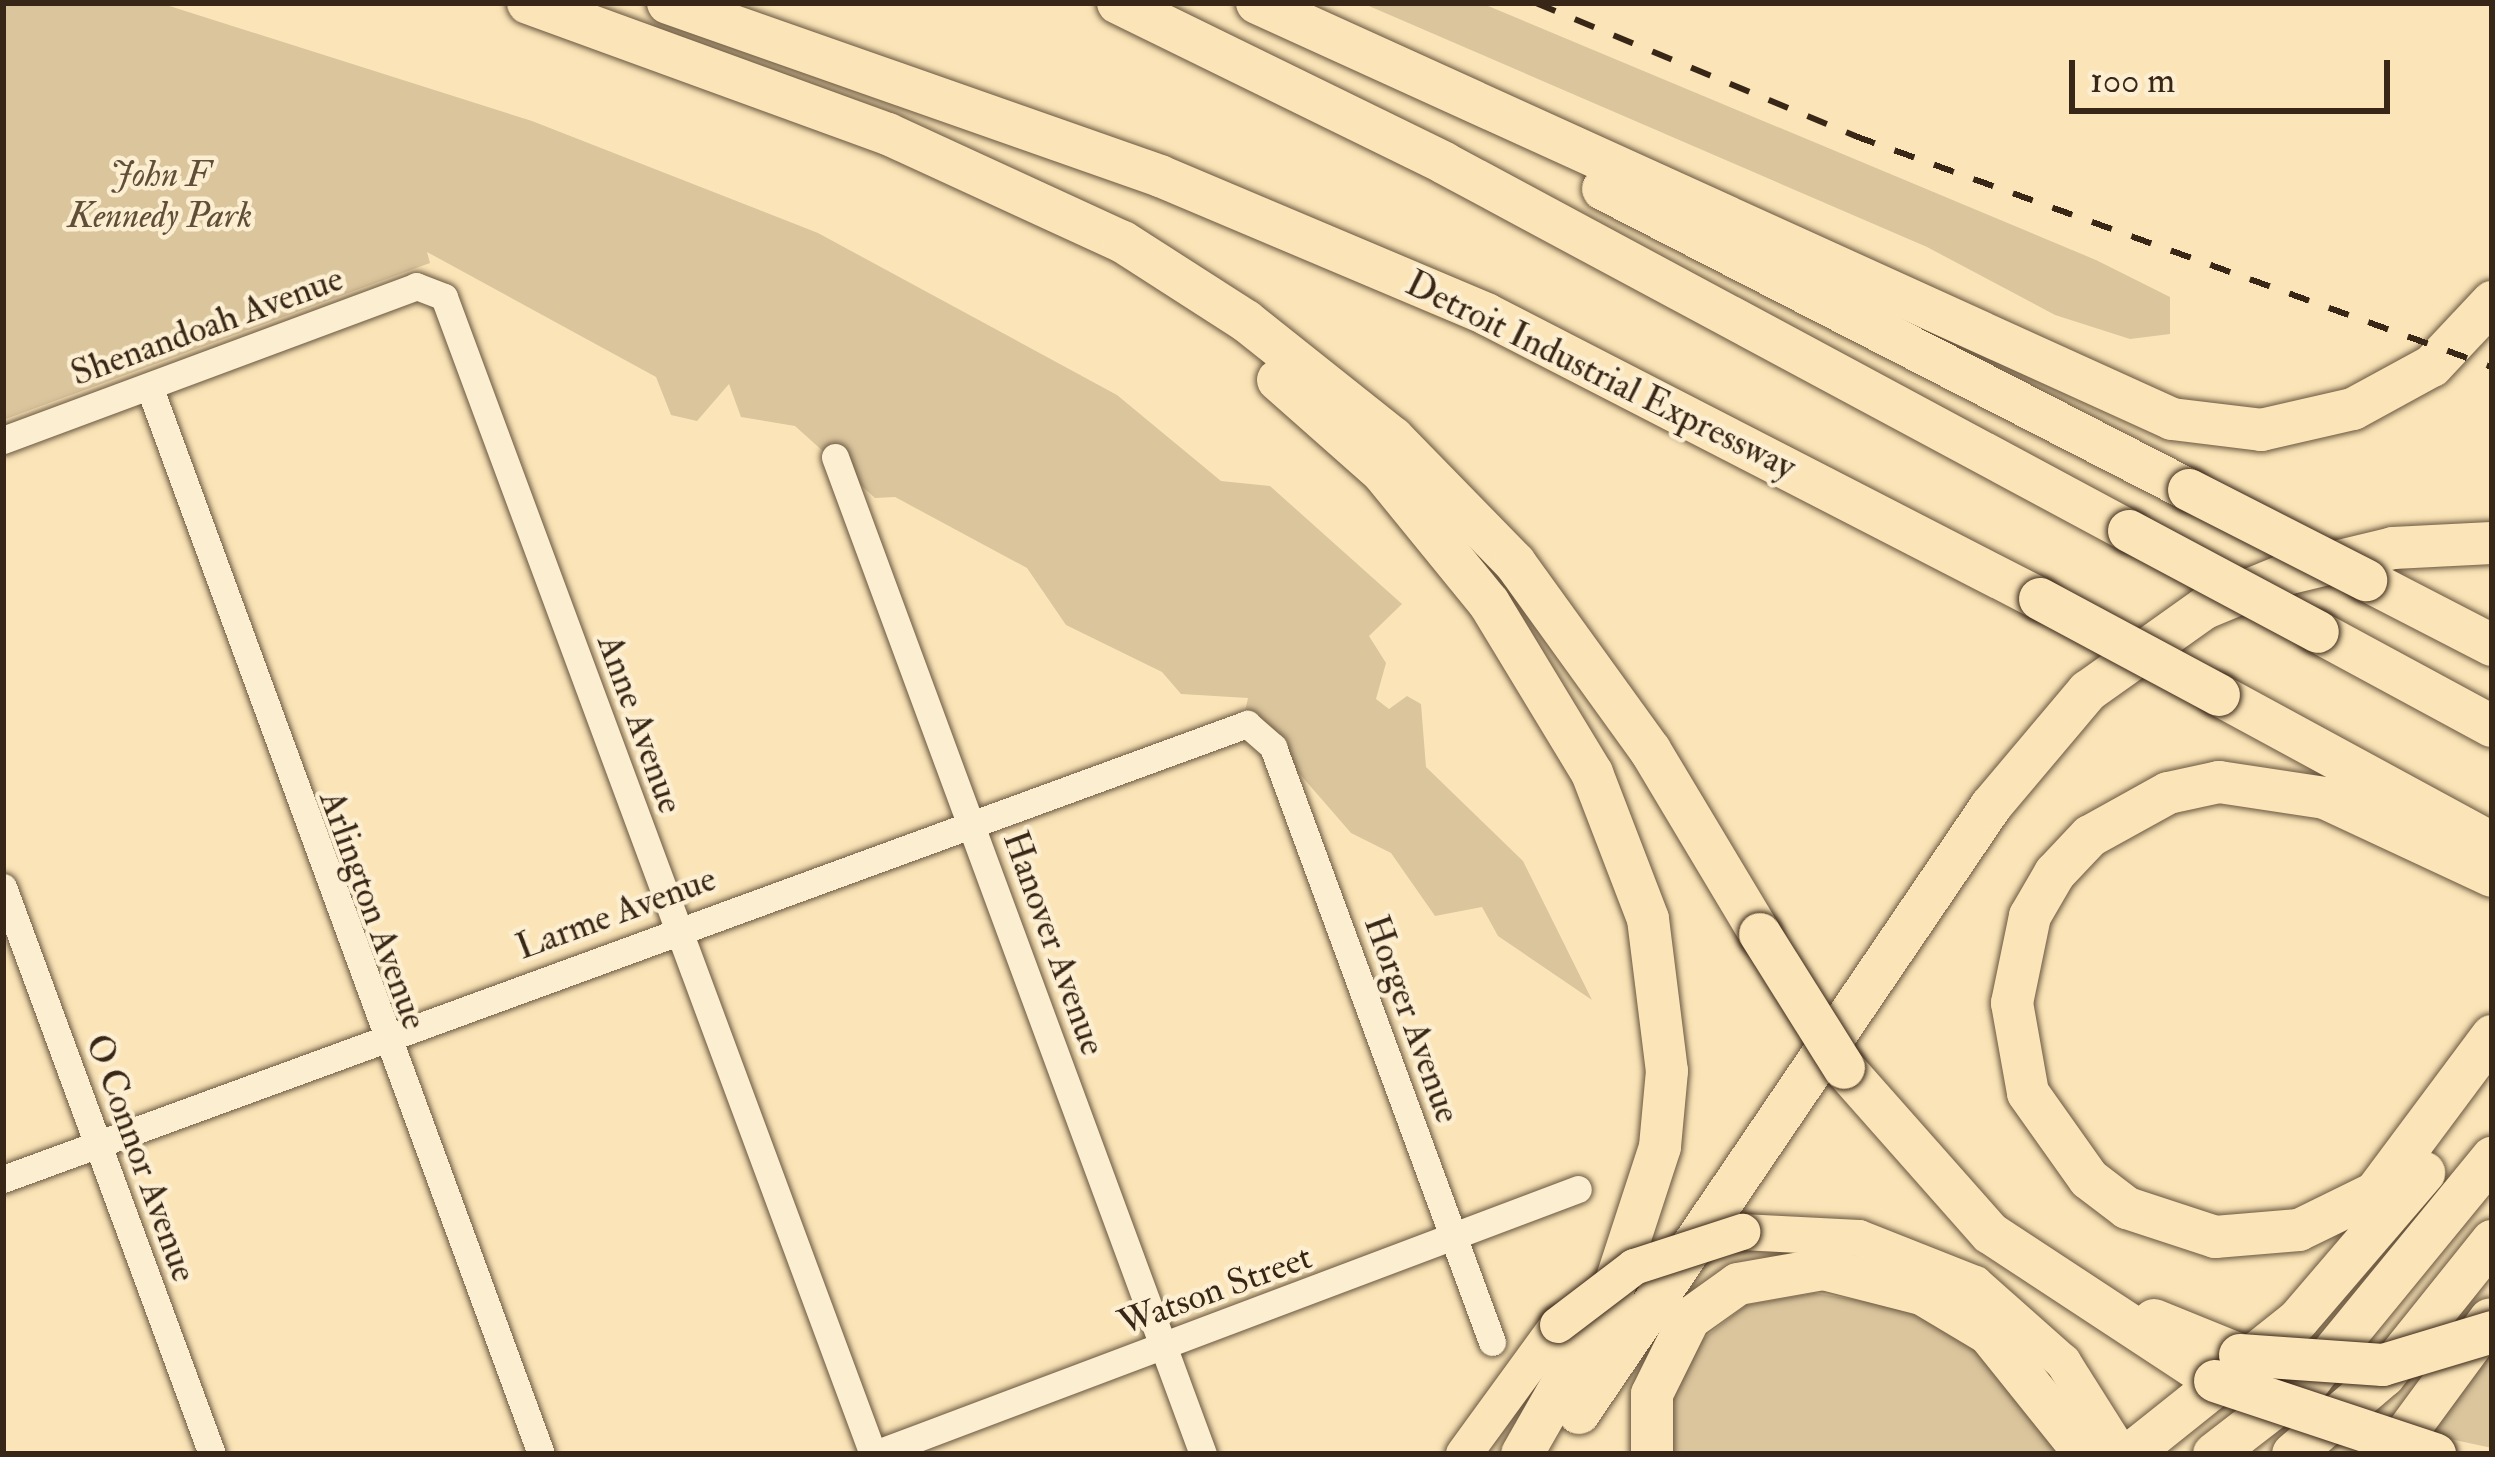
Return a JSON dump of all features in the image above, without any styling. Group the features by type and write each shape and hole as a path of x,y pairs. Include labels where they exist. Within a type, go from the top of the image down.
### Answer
{"highway":[{"path":"528,3 887,134 1075,229 1382,472 1542,682 1624,846 1662,996 1660,1147 1610,1300 1522,1454"},
{"name":"Detroit Industrial Expressway","path":"668,3 1160,176 1466,305 2039,599 2492,843"},
{"path":"1118,3 1444,163 2492,726"},
{"path":"1227,3 2492,645"},
{"path":"1257,3 2172,419 2261,430 2354,410 2432,366 2492,302"},
{"path":"1075,229 1123,242 1246,320 1456,499 1571,632 1844,1068 1889,1123 2055,1285 2228,1368 2435,1454"},
{"path":"1552,1454 1991,806 2088,691 2205,608 2290,573 2392,548 2492,543"},
{"path":"2492,876 2326,798 2219,782 2168,793 2090,836 2055,872 2030,916 2012,1004 2028,1093 2089,1179 2127,1208 2215,1237 2299,1230 2375,1193 2492,1036"},
{"path":"2131,1454 2298,1320 2384,1226 2492,1073"},
{"path":"2214,1454 2311,1378 2492,1158"},
{"path":"2294,1454 2384,1376 2492,1241"},
{"path":"1652,1454 1652,1394 1674,1339 1706,1303 1776,1272 1845,1272 1922,1294 1989,1334 2073,1404 2085,1454"},
{"path":"2391,1454 2492,1316"},
{"path":"2228,1368 2383,1365 2492,1332"}],"main road":[{"path":"1465,1454 1558,1325 1634,1267 1742,1232 1808,1230 1936,1264 2036,1330 2073,1404 2121,1454"}],"street":[{"name":"Shenandoah Avenue","path":"3,440 416,286 436,292"},
{"name":"Anne Avenue","path":"436,292 874,1454"},
{"name":"Arlington Avenue","path":"149,386 380,1039 541,1454"},
{"name":"Hanover Avenue","path":"836,457 1203,1454"},
{"name":"Larme Avenue","path":"3,1179 1229,725 1256,727"},
{"name":"Horger Avenue","path":"1256,727 1274,747 1492,1342"},
{"name":"O Connor Avenue","path":"3,887 212,1454"},
{"name":"Watson Street","path":"874,1454 1578,1189"}],"green space":[{"name":"John F Kennedy Park","path":"3,3 160,3 532,121 818,233 1117,395 1221,481 1270,486 1402,604 1369,636 1386,663 1376,699 1389,709 1407,696 1421,704 1426,767 1523,861 1592,1000 1498,936 1482,907 1435,916 1391,853 1351,833 1245,711 1248,698 1181,694 1162,672 1066,625 1027,568 895,497 875,498 795,426 741,417 729,384 697,421 671,415 656,377 427,252 430,263 3,420"},
{"path":"1362,3 1481,3 2096,260 2170,297 2170,334 2130,339 2055,315 1927,247"},
{"path":"1814,1293 1906,1308 1966,1333 2070,1454 1667,1454 1678,1359 1746,1305"},
{"path":"2492,1352 2492,1448 2422,1433 2480,1358"}],"railway":[{"path":"1536,3 1855,136 2492,367"}]}
